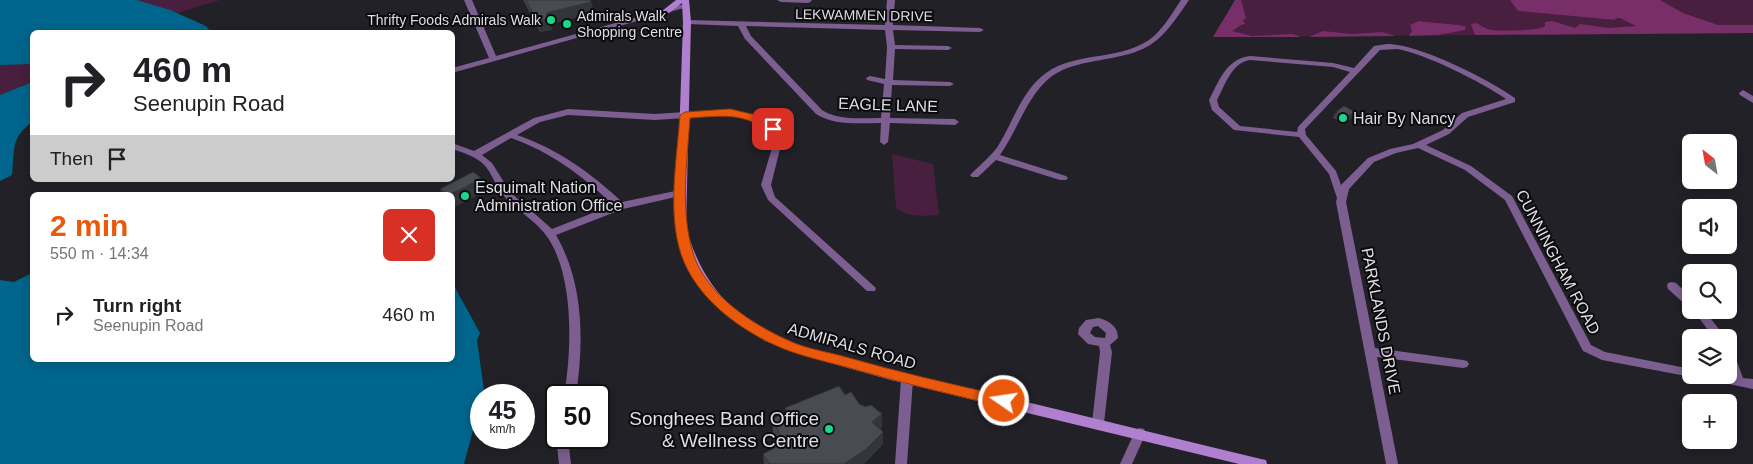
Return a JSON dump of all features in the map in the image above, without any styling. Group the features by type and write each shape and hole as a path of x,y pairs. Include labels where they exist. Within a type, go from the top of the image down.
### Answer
{"main road":[{"name":"ADMIRALS ROAD","path":"684,2 687,22 685,115 680,193 681,228 688,255 700,279 720,302 745,323 777,341 816,355 907,380 1098,423 1261,464"}],"street":[{"path":"468,0 494,60"},
{"path":"781,0 808,1"},
{"path":"884,142 884,121 891,47 889,28 891,0"},
{"path":"975,175 994,156 1036,88 1048,75 1083,61 1140,48 1153,40 1185,0"},
{"path":"455,70 666,11 684,2"},
{"name":"LEKWAMMEN DRIVE","path":"687,22 822,30 889,28 980,30"},
{"name":"EAGLE LANE","path":"741,24 748,37 819,112 827,117 841,120 955,122"},
{"path":"891,47 948,48"},
{"name":"PARKLANDS DRIVE","path":"1355,71 1377,48 1403,48 1454,70 1512,100 1465,115 1448,130 1419,145 1393,151 1371,160 1341,185 1341,202 1392,464"},
{"path":"1302,135 1237,128 1215,108 1213,100 1235,62 1240,59 1250,58 1333,65 1355,71 1301,129 1302,135 1341,185"},
{"path":"870,78 887,82 950,84"},
{"path":"1743,93 1753,100"},
{"path":"474,155 537,120 568,112 655,117 730,112 757,118 773,129 778,141 766,185 771,198 871,288"},
{"path":"510,135 528,140 570,162 589,176 620,206"},
{"name":"CUNNINGHAM ROAD","path":"1419,145 1468,168 1506,195 1584,344 1591,351 1602,356 1682,371"},
{"path":"455,147 489,164 503,190 550,234 562,250 570,287 575,349 572,384"},
{"path":"994,156 1063,178"},
{"path":"550,234 620,206 680,193"},
{"path":"1672,286 1682,295"},
{"path":"1705,319 1714,329"},
{"path":"1098,423 1106,352 1104,343"},
{"path":"1370,352 1463,364"},
{"path":"1737,375 1740,382"},
{"path":"901,464 907,380"},
{"path":"1737,381 1753,384"},
{"path":"1126,464 1140,433"},
{"path":"563,449 564,464"}],"shaded area":[{"path":"137,0 220,0 177,13"},
{"path":"1235,0 1241,0 1246,18 1243,20 1245,24 1232,31 1252,36 1293,34 1301,37 1213,37"},
{"path":"1237,0 1753,0 1753,33 1213,37"},
{"path":"1510,0 1660,0 1683,13 1718,25 1753,25 1753,33 1475,35 1471,24 1476,23 1489,29 1502,30 1542,28 1545,26 1545,22 1552,21 1575,28 1580,24 1609,28 1636,26 1620,18 1615,18 1616,20 1518,11"},
{"path":"1419,21 1466,27 1465,30 1438,35 1409,36 1412,31 1410,25"},
{"path":"1323,31 1352,34 1382,32 1396,36 1309,37"},
{"path":"30,64 30,83 0,95 0,65"},
{"path":"892,154 933,164 939,215 911,215 896,208"}],"water":[{"path":"0,0 137,0 170,10 206,26 209,30 30,30 30,64 0,65"},
{"path":"30,83 30,124 17,139 12,175 0,181 0,95"},
{"path":"30,274 30,362 455,362 455,288 480,333 477,340 483,384 470,384 470,442 464,464 0,464 0,280 14,282"}],"building":[{"path":"526,0 590,0 591,2 546,13 549,19 537,21"},
{"path":"1344,106 1355,112 1346,117 1336,112"},
{"path":"473,172 480,177 473,183 455,192 444,192 440,189"},
{"name":"Songhees Band Office & Wellness Centre","path":"839,386 845,395 851,392 860,405 864,407 871,405 882,414 872,422 883,432 865,450 844,464 770,464 763,454 775,448 776,442 781,436 772,419 788,412 785,408"}],"place":[{"name":"Thrifty Foods Admirals Walk","path":"551,20"},
{"name":"Admirals Walk Shopping Centre","path":"567,24"},
{"name":"Hair By Nancy","path":"1343,118"},
{"name":"Esquimalt Nation Administration Office","path":"465,196"},
{"name":"Songhees Band Office & Wellness Centre","path":"829,429"}],"route":[{"path":"773,129 757,118 730,112 685,115 680,193 681,228 688,255 700,279 720,302 745,323 788,346 907,380 1004,401"}]}
